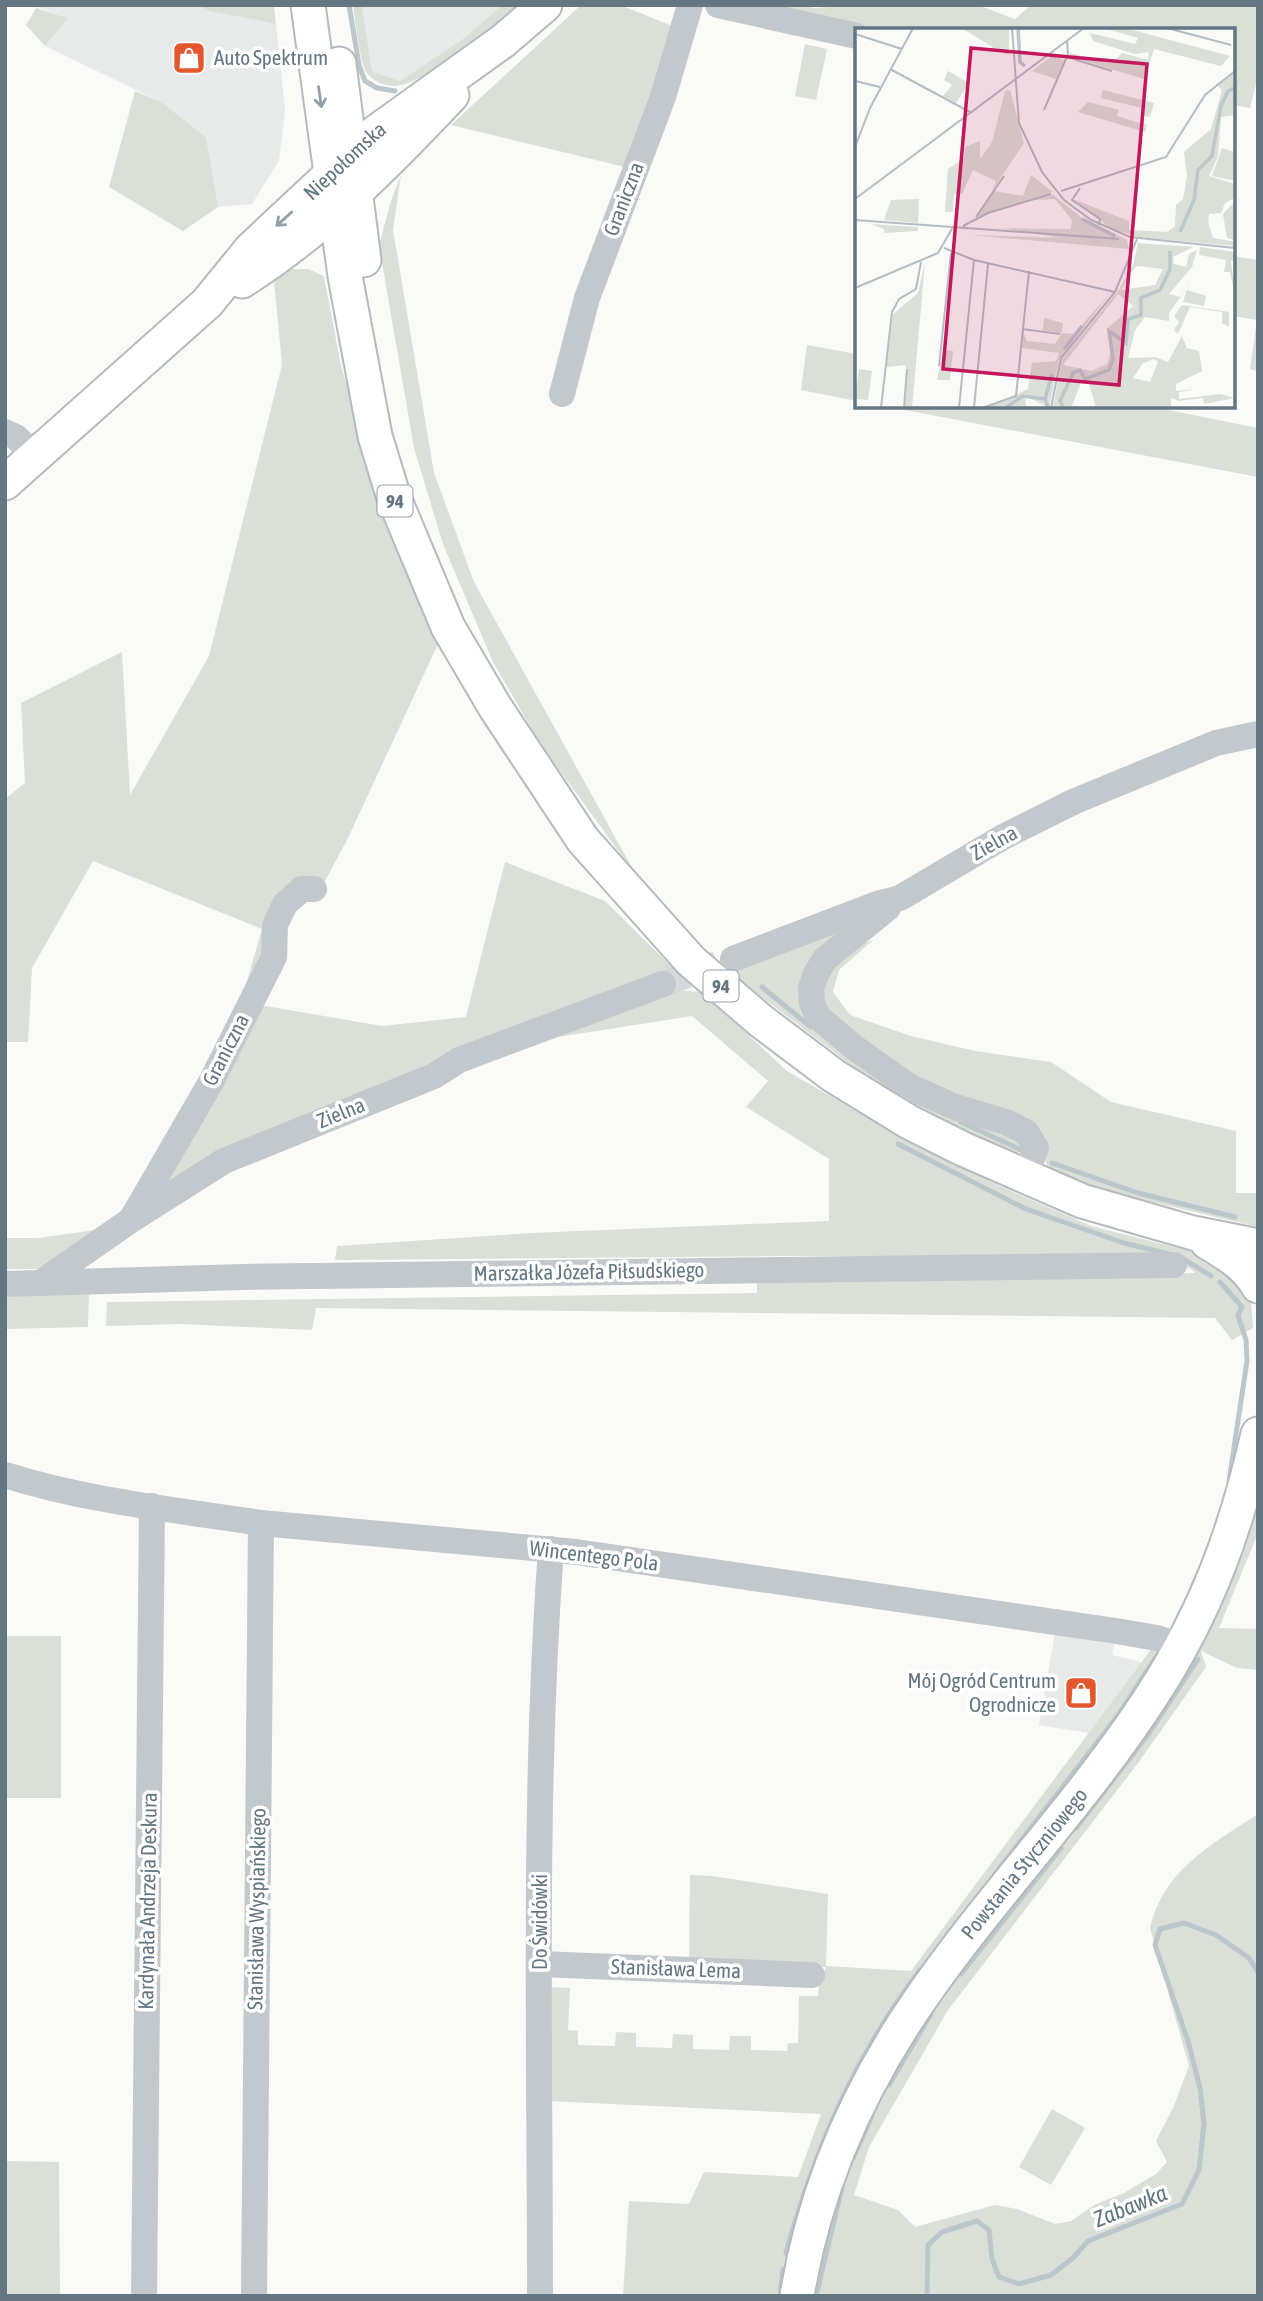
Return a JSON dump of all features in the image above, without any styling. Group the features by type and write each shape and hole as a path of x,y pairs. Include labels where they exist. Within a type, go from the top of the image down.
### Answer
{"main road":[{"name":"94","path":"307,5 343,183 375,436 394,498 448,627 495,707 583,840 691,961 761,1021 834,1076 909,1122 963,1150 1082,1200 1193,1233 1258,1246"},
{"name":"94","path":"330,5 340,70 343,183"},
{"name":"Niepołomska","path":"5,484 207,303 268,264 343,183 376,132 503,41 545,5"},
{"name":"Niepołomska","path":"207,303 251,249 343,183 397,154 503,41"},
{"path":"340,70 368,104 398,108 422,98"},
{"path":"268,264 289,255 318,256 354,263 376,199 397,154"},
{"path":"1193,1233 1236,1260 1252,1274 1258,1286"},
{"name":"Powstania Styczniowego","path":"797,2296 803,2262 827,2177 838,2146 869,2081 933,1983 1121,1739 1151,1698 1182,1647 1217,1575 1244,1495 1258,1434"}],"street":[{"name":"Graniczna","path":"562,394 587,298 663,97 690,5"},
{"path":"718,5 855,36"},
{"path":"5,432 16,437 35,456"},
{"name":"Zielna","path":"733,958 900,898 1003,837 1073,803 1216,743 1258,734"},
{"name":"Graniczna","path":"131,1220 211,1082 274,957 275,925 285,904 302,889 314,889"},
{"path":"900,898 825,959 811,988 812,1003 818,1017 855,1048 910,1087 955,1107 1006,1122 1026,1132 1036,1148 1024,1177"},
{"name":"Zielna","path":"40,1283 131,1220 224,1161 434,1076 459,1060 663,984"},
{"name":"Marszałka Józefa Piłsudskiego","path":"5,1283 100,1279 1174,1265"},
{"name":"Wincentego Pola","path":"5,1475 80,1493 261,1523 551,1549 1116,1630 1157,1638 1182,1647"},
{"name":"Kardynała Andrzeja Deskura","path":"144,2296 152,1506"},
{"name":"Stanisława Wyspiańskiego","path":"254,2296 261,1523"},
{"name":"Do Świdówki","path":"540,2296 543,1703 551,1549"},
{"name":"Stanisława Lema","path":"540,1964 812,1975"}],"shaded area":[{"path":"32,5 200,5 209,11 276,24 285,111 279,161 252,204 218,207 206,137 161,102 45,46 67,18"},
{"path":"200,5 274,5 276,24 209,11"},
{"path":"353,5 362,5 372,71 400,81 464,38 502,5 521,5 441,66 395,86 376,81 364,68"},
{"path":"362,5 502,5 464,38 400,81 372,71"},
{"path":"581,5 620,5 675,27 629,168 451,125"},
{"path":"738,5 800,5 814,8 855,5 980,6 1015,19 1031,5 1258,5 1258,75 1250,108 1235,105 1235,28 855,30"},
{"path":"36,8 68,18 45,46 26,25"},
{"path":"805,44 827,49 816,100 795,96"},
{"path":"135,91 161,102 206,137 218,207 183,231 109,187"},
{"path":"401,175 393,230 434,473 474,582 636,875 541,745 493,662 443,544 414,448 379,245"},
{"path":"1235,256 1258,260 1258,371 1250,369 1257,320 1235,316"},
{"path":"287,269 308,269 324,276 341,366 379,494 438,644 348,838 325,881 293,883 241,1002 262,929 93,861 32,968 28,1042 5,1042 5,799 25,783 21,703 122,652 130,795 209,656 282,365 274,280"},
{"path":"807,345 855,354 855,401 801,390"},
{"path":"895,408 1159,408 1258,428 1258,477"},
{"path":"505,862 605,901 676,971 504,1037 153,1195 254,1004 382,1026 466,1017"},
{"path":"867,917 832,945 813,1020 1026,1146 1014,1157 881,1088 733,975 733,966"},
{"path":"873,940 839,970 833,992 850,1015 911,1036 975,1051 1051,1062 1111,1102 1236,1131 1236,1193 1258,1193 1258,1227 1106,1191 1047,1168 1041,1138 906,1078 824,1010 819,990 847,949"},
{"path":"675,983 676,990 702,992 787,1071 892,1132 1000,1186 1091,1226 1186,1250 1230,1267 1250,1287 1253,1328 1232,1340 1215,1318 316,1308 312,1330 180,1324 106,1326 107,1302 757,1293 757,1281 1195,1273 1191,1269 1152,1256 335,1260 337,1246 531,1233 829,1221 829,1159 746,1107 768,1081 692,1016 539,1040"},
{"path":"95,1230 53,1269 5,1269 5,1238 39,1238"},
{"path":"89,1292 88,1327 5,1329 5,1297"},
{"path":"1258,1497 1258,1533 1219,1628 1258,1629 1258,1670 1237,1668 1201,1651 1206,1667 1138,1763 948,2010 869,2147 854,2195 898,2210 915,2227 995,2205 1017,2209 1055,2224 1071,2221 1096,2204 1124,2193 1156,2174 1167,2162 1156,2141 1173,2108 1189,2066 1150,1928 1157,1907 1178,1874 1207,1848 1258,1814 1258,2296 807,2296 825,2214 876,2087 979,1942"},
{"name":"Mój Ogród Centrum Ogrodnicze","path":"1055,1633 1114,1644 1112,1655 1142,1662 1089,1733 1039,1725"},
{"path":"5,1636 61,1636 61,1798 5,1798"},
{"path":"1152,1648 1164,1658 953,1936 783,2296 623,2296 629,2201 689,2204 704,2172 798,2177 821,2114 548,2101 550,1987 570,1988 568,2030 578,2031 578,2045 615,2046 616,2032 636,2033 636,2047 672,2048 673,2034 693,2035 693,2049 729,2050 730,2036 751,2036 751,2050 787,2051 788,2043 798,2043 799,1996 818,1996 819,1984 826,1967 689,1962 690,1875 828,1894 826,1966 911,1971"},
{"path":"1052,2109 1085,2128 1051,2185 1019,2167"},
{"path":"5,2161 59,2162 60,2296 5,2296"}],"waterway":[{"path":"349,5 359,65 365,81 377,88 395,91"},
{"path":"762,987 811,1027"},
{"path":"961,1122 1021,1150"},
{"path":"898,1144 1026,1209 1124,1243 1169,1254"},
{"path":"1052,1163 1138,1193 1235,1217"},
{"path":"1182,1258 1211,1276"},
{"path":"1220,1282 1242,1307 1238,1315 1246,1340 1247,1361 1229,1481"},
{"path":"995,1874 1116,1718 1156,1657"},
{"path":"1076,1828 1147,1736 1198,1659"},
{"path":"961,1974 1061,1848"},
{"name":"Zabawka","path":"927,2296 928,2245 942,2232 977,2221 989,2230 992,2259 999,2277 1019,2284 1051,2275 1073,2258 1088,2241 1182,2204 1199,2170 1204,2123 1200,2088 1188,2041 1155,1945 1160,1929 1184,1923 1216,1935 1249,1958 1258,1972"},
{"path":"786,2253 810,2177 839,2105 875,2036 920,1970"},
{"path":"889,2085 931,2014"},
{"path":"853,2158 872,2116"},
{"path":"816,2296 842,2188"},
{"path":"780,2296 783,2269"}],"tunnel":[{"path":"663,984 717,964"}],"place":[{"name":"Auto Spektrum","path":"189,58"},
{"name":"Mój Ogród Centrum Ogrodnicze","path":"1081,1693"}]}
